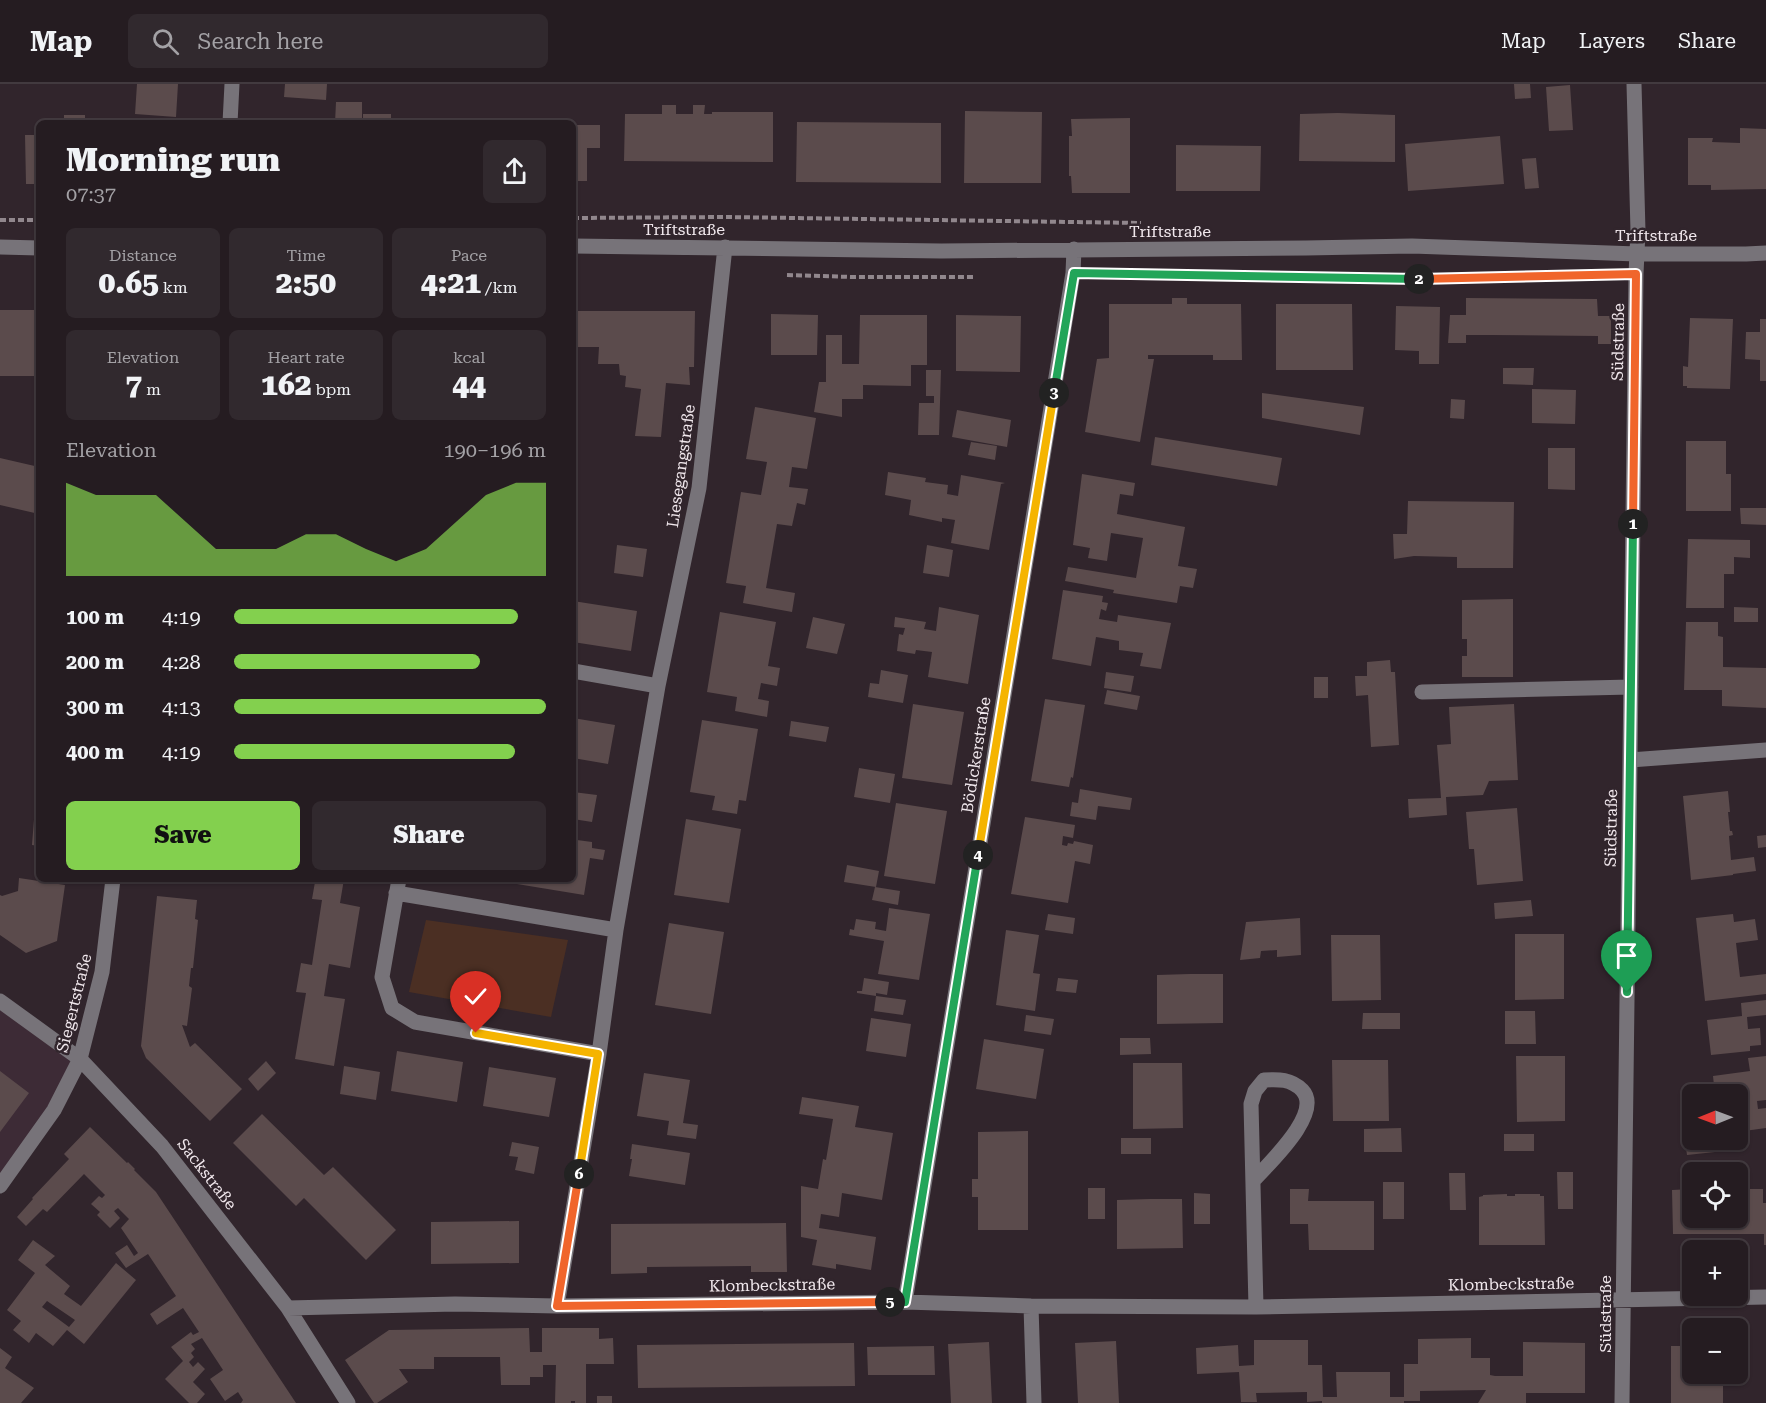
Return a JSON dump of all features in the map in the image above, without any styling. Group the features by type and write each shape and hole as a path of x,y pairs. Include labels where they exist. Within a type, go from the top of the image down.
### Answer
{"street":[{"path":"230,120 232,84"},
{"name":"Südstraße","path":"1622,1403 1638,231 1634,84"},
{"name":"Triftstraße","path":"576,246 941,251 1412,246 1637,254 1766,253"},
{"path":"0,247 36,248"},
{"name":"Liesegangstraße","path":"557,1306 616,930 658,686 699,488 725,248"},
{"name":"Bödickerstraße","path":"905,1302 1074,273 1074,249"},
{"path":"576,672 658,686"},
{"path":"1422,692 1631,687"},
{"path":"1630,760 1766,750"},
{"name":"Siegertstraße","path":"0,1186 54,1110 80,1059 102,972 113,882"},
{"path":"598,1054 415,1022 392,1008 382,977 398,886 616,930"},
{"name":"Sackstraße","path":"0,1001 80,1059 162,1146 288,1308 348,1403"},
{"path":"1253,1181 1300,1127 1308,1108 1306,1094 1297,1085 1281,1079 1264,1080 1255,1091 1251,1104 1256,1307"},
{"name":"Klombeckstraße","path":"288,1308 455,1304 557,1306 905,1302 1031,1306 1256,1307 1766,1297"},
{"path":"1031,1306 1034,1403"}],"path":[{"path":"0,220 36,220"},
{"path":"782,275 979,277"},
{"path":"1167,275 1402,279 1531,276"}],"shaded area":[{"path":"426,920 568,940 551,1017 409,992"},
{"path":"0,1001 80,1059 0,1186"}],"building":[{"path":"137,84 178,84 176,117 135,114"},
{"path":"285,84 327,84 326,100 284,97"},
{"path":"1514,84 1530,84 1531,98 1515,99"},
{"path":"1570,85 1573,130 1549,131 1546,87"},
{"path":"336,102 362,102 362,120 335,120"},
{"path":"662,105 676,105 676,114 693,114 693,105 705,105 704,114 773,112 773,162 624,161 625,114 662,114"},
{"path":"965,111 1042,112 1041,183 964,183"},
{"path":"363,114 391,114 391,120 363,120"},
{"path":"1300,114 1395,115 1395,162 1299,161"},
{"path":"64,115 85,115 85,120 64,120"},
{"path":"1130,118 1130,193 1072,193 1071,176 1069,176 1071,119"},
{"path":"797,122 941,123 941,183 796,182"},
{"path":"576,125 600,125 600,148 587,148 587,181 576,181"},
{"path":"1740,128 1766,129 1766,189 1711,190 1711,185 1688,185 1688,138 1713,138 1712,142 1740,143"},
{"path":"25,135 36,135 36,184 26,184"},
{"path":"1500,136 1504,184 1408,191 1405,144"},
{"path":"1176,145 1261,146 1260,191 1176,191"},
{"path":"1536,158 1539,188 1525,189 1522,159"},
{"path":"1172,298 1187,298 1187,304 1241,304 1242,360 1213,360 1213,355 1148,355 1148,359 1154,359 1140,442 1085,432 1097,359 1109,358 1109,304 1172,304"},
{"path":"1466,298 1597,299 1598,316 1611,316 1611,344 1598,344 1598,336 1490,335 1466,335 1466,343 1448,343 1450,315 1466,315"},
{"path":"1276,304 1352,304 1353,370 1276,370"},
{"path":"1396,306 1440,307 1439,364 1419,364 1419,351 1395,350"},
{"path":"0,310 36,310 36,376 0,376"},
{"path":"576,311 695,311 694,367 689,367 690,385 666,383 661,437 635,436 641,389 625,387 626,376 620,375 619,364 598,364 599,347 576,347"},
{"path":"771,314 818,315 817,355 771,355"},
{"path":"860,315 927,315 927,365 911,365 911,386 863,385 863,399 842,399 842,417 814,412 819,382 826,382 826,335 842,335 842,364 859,364"},
{"path":"956,315 1021,316 1020,372 956,371"},
{"path":"1690,318 1733,319 1730,389 1683,386 1683,366 1688,367"},
{"path":"1760,319 1766,319 1766,381 1760,381 1760,360 1745,359 1746,332 1760,332"},
{"path":"1503,368 1534,368 1533,385 1503,384"},
{"path":"926,370 941,370 939,435 918,435 919,403 934,403 934,396 926,396"},
{"path":"1532,389 1576,390 1575,424 1532,423"},
{"path":"1262,393 1364,407 1360,435 1262,418"},
{"path":"1451,399 1465,400 1464,419 1450,418"},
{"path":"755,407 816,418 807,469 792,467 789,487 808,489 805,505 797,503 792,526 777,524 766,588 795,593 792,612 743,603 746,586 726,583 741,492 761,495 767,462 746,459"},
{"path":"957,410 1011,420 1007,447 952,437"},
{"path":"1155,437 1282,458 1277,486 1151,465"},
{"path":"1686,441 1726,441 1726,474 1731,474 1731,511 1686,511"},
{"path":"971,442 997,446 995,460 968,455"},
{"path":"1548,448 1575,448 1575,490 1548,489"},
{"path":"0,458 36,466 36,513 0,505"},
{"path":"888,472 926,478 925,482 948,485 947,494 958,496 961,475 1005,483 1001,484 989,550 951,543 955,520 942,518 942,522 909,515 911,500 885,495"},
{"path":"1082,474 1135,483 1133,496 1120,494 1117,514 1185,527 1178,566 1197,569 1193,588 1180,586 1177,603 1113,593 1114,590 1065,581 1068,567 1136,578 1143,538 1111,533 1107,561 1088,558 1090,548 1073,545"},
{"path":"1408,501 1514,502 1513,568 1457,568 1457,557 1414,556 1394,559 1393,534 1407,534"},
{"path":"1740,508 1766,508 1766,525 1741,524"},
{"path":"1688,539 1750,540 1750,558 1734,557 1734,574 1724,574 1724,608 1686,608"},
{"path":"617,545 647,549 643,577 614,573"},
{"path":"927,545 953,550 949,577 923,573"},
{"path":"1063,590 1103,596 1102,602 1108,603 1106,611 1101,609 1099,619 1117,622 1118,615 1171,623 1161,669 1140,666 1143,653 1119,650 1119,641 1096,637 1091,666 1052,659"},
{"path":"1513,599 1513,677 1462,677 1462,656 1467,656 1467,639 1462,639 1462,600"},
{"path":"576,601 637,611 631,651 576,642"},
{"path":"939,607 979,615 968,684 928,677 932,652 916,650 915,654 897,651 899,634 903,635 905,628 894,627 895,617 926,622 924,629 936,631"},
{"path":"1734,607 1758,608 1758,622 1734,622"},
{"path":"720,612 776,622 768,666 780,668 777,686 761,683 758,699 769,701 767,717 735,711 737,697 707,692"},
{"path":"813,617 845,624 837,654 806,648"},
{"path":"1686,622 1718,622 1718,636 1723,637 1723,667 1766,668 1766,708 1722,706 1722,690 1684,690"},
{"path":"1390,660 1391,672 1395,672 1399,745 1371,747 1368,695 1356,696 1355,676 1367,676 1367,662"},
{"path":"881,670 908,675 903,703 868,697 870,683 879,684"},
{"path":"1106,672 1134,676 1131,692 1104,688"},
{"path":"1314,677 1328,677 1328,698 1314,698"},
{"path":"1107,690 1140,696 1137,710 1104,704"},
{"path":"1045,699 1085,705 1073,778 1071,777 1069,787 1031,781"},
{"path":"913,704 964,712 952,785 902,778"},
{"path":"1514,704 1518,780 1489,781 1483,795 1446,797 1447,815 1409,818 1408,799 1441,798 1437,745 1451,744 1449,707"},
{"path":"576,718 615,725 608,764 576,759"},
{"path":"702,720 758,729 746,801 739,800 737,814 712,810 715,796 690,792"},
{"path":"791,721 829,727 826,742 789,736"},
{"path":"859,768 895,774 890,803 854,797"},
{"path":"1080,789 1132,798 1130,810 1098,806 1096,820 1070,816 1072,802 1078,803"},
{"path":"1728,791 1730,831 1733,835 1729,836 1731,860 1754,857 1756,871 1691,880 1683,796"},
{"path":"576,792 597,795 592,822 576,819"},
{"path":"36,794 36,846 32,845"},
{"path":"896,803 947,811 935,884 884,876"},
{"path":"1517,808 1523,881 1477,885 1474,849 1469,849 1466,812"},
{"path":"1025,817 1075,825 1073,838 1063,836 1062,845 1073,844 1074,841 1093,845 1090,864 1075,861 1068,903 1011,894"},
{"path":"686,819 741,829 729,903 674,895"},
{"path":"1766,835 1766,847 1758,848 1757,836"},
{"path":"576,838 592,842 592,848 605,850 603,860 590,858 584,895 517,884 517,882 576,882"},
{"path":"847,865 879,871 876,887 844,882"},
{"path":"19,878 65,885 57,941 26,953 0,935 0,895 18,891"},
{"path":"315,882 344,882 340,903 360,907 350,968 329,964 324,996 345,999 334,1066 295,1059 306,993 296,992 301,963 312,965 322,900 312,899"},
{"path":"875,887 900,891 898,905 872,900"},
{"path":"157,896 197,900 195,919 198,920 189,986 192,988 187,1026 182,1025 190,1047 195,1043 242,1089 210,1121 146,1058 141,1046"},
{"path":"1531,900 1533,916 1495,919 1494,903"},
{"path":"889,908 930,914 919,980 878,974 884,941 849,935 850,929 854,930 856,919 876,922 875,929 886,931"},
{"path":"1048,914 1075,918 1073,934 1045,930"},
{"path":"1733,914 1734,922 1755,919 1758,940 1736,943 1740,977 1766,974 1766,994 1705,1001 1696,918"},
{"path":"1300,918 1301,955 1277,957 1277,950 1261,951 1260,958 1240,960 1246,922"},
{"path":"669,923 724,932 711,1014 655,1005"},
{"path":"1006,930 1039,935 1033,973 1040,974 1035,1011 996,1005"},
{"path":"1515,934 1564,934 1564,999 1515,1000"},
{"path":"1331,935 1380,935 1381,1000 1332,1001"},
{"path":"1223,974 1223,1023 1157,1024 1157,975"},
{"path":"864,978 889,982 887,995 857,993 857,991 862,991"},
{"path":"1058,978 1078,980 1076,993 1056,991"},
{"path":"876,996 906,1000 903,1015 874,1011"},
{"path":"1766,1000 1766,1015 1747,1017 1748,1029 1760,1028 1761,1045 1750,1046 1750,1051 1711,1055 1707,1020 1742,1016 1741,1003"},
{"path":"1505,1011 1535,1011 1536,1044 1505,1044"},
{"path":"1363,1013 1400,1013 1400,1029 1362,1029"},
{"path":"1026,1015 1054,1019 1051,1035 1024,1031"},
{"path":"871,1018 911,1024 906,1057 866,1051"},
{"path":"1120,1038 1150,1038 1151,1054 1120,1055"},
{"path":"984,1039 1044,1049 1036,1099 976,1089"},
{"path":"397,1051 463,1062 457,1102 391,1091"},
{"path":"1516,1056 1565,1056 1565,1121 1517,1122"},
{"path":"1766,1056 1766,1100 1757,1101 1758,1109 1766,1108 1766,1128 1748,1130 1748,1084 1714,1084 1713,1076 1750,1071 1748,1058"},
{"path":"1332,1060 1388,1060 1389,1121 1333,1121"},
{"path":"266,1061 276,1073 258,1091 248,1079"},
{"path":"1133,1063 1182,1063 1183,1128 1133,1129"},
{"path":"344,1066 380,1072 376,1100 340,1094"},
{"path":"489,1067 556,1078 549,1117 483,1106"},
{"path":"0,1071 29,1093 0,1132"},
{"path":"644,1073 690,1080 683,1123 698,1125 696,1139 667,1135 669,1121 637,1116"},
{"path":"802,1097 859,1106 855,1127 893,1133 882,1200 842,1193 839,1217 821,1214 819,1228 876,1237 871,1270 836,1264 836,1269 812,1265 817,1240 801,1237 801,1186 818,1189 833,1119 799,1114"},
{"path":"262,1114 324,1175 333,1167 396,1230 366,1260 304,1198 296,1206 233,1143"},
{"path":"90,1127 156,1192 296,1403 241,1403 243,1400 238,1392 225,1401 210,1379 223,1370 202,1338 191,1344 195,1349 191,1353 194,1357 189,1362 193,1367 198,1362 205,1369 193,1382 205,1394 197,1403 189,1403 165,1379 183,1361 171,1347 191,1332 193,1335 199,1332 183,1308 157,1325 150,1314 176,1296 148,1254 126,1268 115,1253 127,1245 134,1256 138,1253 121,1228 129,1219 118,1208 114,1211 120,1218 110,1228 97,1215 100,1212 91,1204 99,1196 102,1198 105,1195 84,1174 47,1212 43,1209 26,1226 17,1217 69,1159 64,1154"},
{"path":"1401,1128 1402,1152 1364,1152 1364,1129"},
{"path":"1028,1131 1028,1230 978,1230 978,1197 972,1197 972,1179 978,1179 978,1132"},
{"path":"1504,1134 1534,1134 1534,1151 1504,1151"},
{"path":"1121,1138 1151,1138 1151,1154 1121,1154"},
{"path":"512,1142 539,1147 534,1174 515,1170 518,1157 509,1156"},
{"path":"632,1144 690,1153 685,1185 629,1176"},
{"path":"1686,1150 1715,1150 1715,1152 1687,1155"},
{"path":"1557,1172 1573,1172 1573,1209 1558,1209"},
{"path":"1449,1173 1465,1173 1466,1210 1450,1210"},
{"path":"1383,1182 1404,1182 1404,1219 1383,1219"},
{"path":"1088,1188 1105,1188 1105,1219 1088,1219"},
{"path":"1290,1189 1309,1189 1308,1201 1374,1201 1374,1250 1309,1250 1308,1224 1290,1224"},
{"path":"1748,1189 1763,1189 1763,1203 1766,1203 1766,1245 1764,1245 1764,1234 1673,1234 1672,1190 1682,1190 1682,1228 1748,1228"},
{"path":"1194,1193 1210,1194 1210,1224 1194,1224"},
{"path":"1507,1194 1507,1196 1540,1194 1544,1196 1545,1245 1479,1245 1479,1197"},
{"path":"1182,1199 1183,1248 1117,1249 1117,1200"},
{"path":"519,1221 519,1263 431,1264 431,1222"},
{"path":"786,1223 787,1272 751,1272 751,1266 647,1267 647,1273 611,1274 611,1224"},
{"path":"33,1240 55,1256 45,1265 70,1286 64,1294 81,1306 116,1263 136,1280 84,1344 67,1330 53,1346 36,1333 29,1343 13,1330 21,1321 7,1310 35,1273 18,1260","holes":["47,1301 75,1320 69,1327 42,1307"]},
{"path":"529,1328 530,1352 542,1352 542,1328 599,1328 599,1339 613,1338 614,1364 586,1364 586,1403 571,1401 571,1403 555,1403 556,1365 543,1365 543,1377 530,1377 530,1385 501,1385 500,1357 434,1357 434,1369 399,1369 408,1382 374,1403 345,1360 389,1330"},
{"path":"1471,1338 1471,1358 1490,1358 1490,1375 1495,1376 1523,1376 1523,1342 1585,1343 1585,1393 1526,1393 1526,1403 1478,1403 1486,1390 1420,1391 1420,1401 1404,1401 1404,1403 1322,1403 1322,1401 1307,1402 1307,1392 1256,1393 1257,1402 1241,1402 1239,1372 1197,1374 1196,1348 1238,1345 1239,1366 1254,1365 1254,1340 1308,1340 1308,1365 1322,1365 1323,1397 1337,1397 1336,1372 1390,1372 1390,1397 1404,1397 1404,1364 1418,1364 1418,1339"},
{"path":"1116,1341 1119,1403 1078,1403 1075,1343"},
{"path":"989,1342 992,1403 951,1403 948,1344"},
{"path":"854,1343 855,1386 638,1388 637,1345"},
{"path":"934,1346 935,1375 868,1375 867,1347"},
{"path":"1671,1346 1682,1346 1682,1384 1723,1384 1723,1403 1671,1403"},
{"path":"0,1348 12,1357 5,1368 34,1388 21,1403 0,1403"},
{"path":"597,1396 612,1396 612,1403 597,1403"}],"route":[{"path":"476,1033 598,1054 557,1306 905,1302 1074,273 1402,279 1636,274 1627,992"}]}
